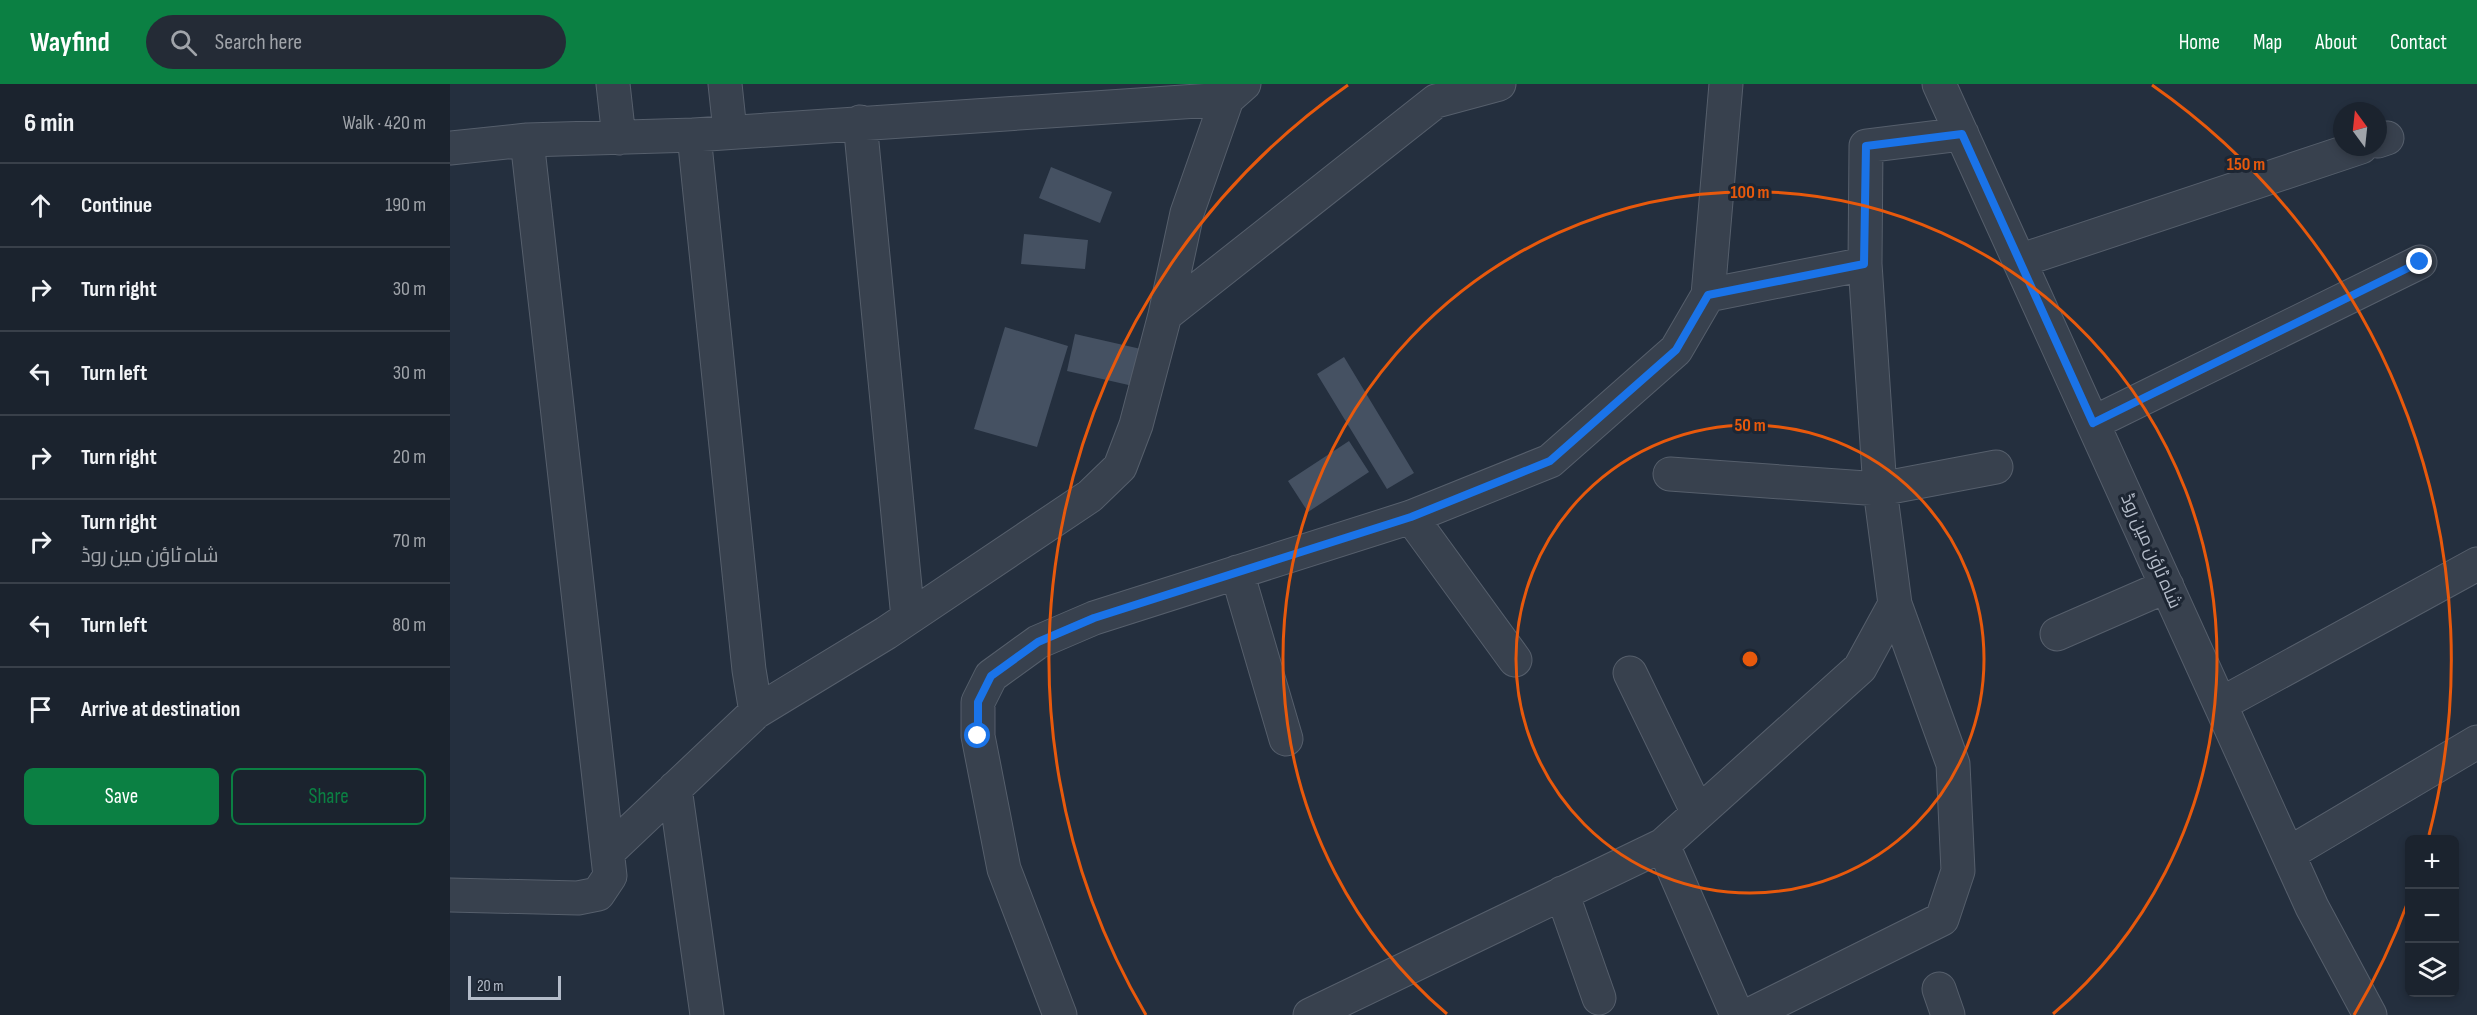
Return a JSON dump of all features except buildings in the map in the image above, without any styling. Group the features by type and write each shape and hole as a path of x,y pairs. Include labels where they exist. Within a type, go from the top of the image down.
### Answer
{"street":[{"path":"613,84 619,138"},
{"path":"725,84 730,131"},
{"path":"1165,315 1428,92 1499,84"},
{"path":"1060,1015 1005,869 978,736 978,702 991,676 1038,642 1094,618 1411,517 1550,461 1676,350 1708,295 1726,84"},
{"name":"شاہ ٹاؤن مین روڈ","path":"1939,84 2312,907 2370,1015"},
{"path":"450,148 527,140 694,135 1235,91 1187,213 1165,315 1136,425 1120,467 1090,496 908,618 756,712 609,851"},
{"path":"860,122 908,618"},
{"path":"1749,1015 1941,919 1958,871 1953,764 1895,604 1880,489 1864,264 1866,146 1962,134"},
{"path":"694,135 749,670 756,712"},
{"path":"450,895 578,898 591,896 603,889 610,876 609,851 527,140"},
{"path":"2019,261 2333,156"},
{"path":"2093,423 2420,262"},
{"path":"1708,295 1864,264"},
{"path":"1670,474 1880,489 1996,467"},
{"path":"1411,517 1515,660"},
{"path":"2221,704 2477,564"},
{"path":"1237,572 1286,739"},
{"path":"2057,634 2167,586"},
{"path":"1310,1015 1663,845 1860,668 1895,604"},
{"path":"1630,674 1698,813"},
{"path":"2288,854 2477,742"},
{"path":"675,788 707,1015"},
{"path":"1663,845 1737,1015"},
{"path":"1562,893 1599,998"}],"route":[{"path":"978,736 978,702 991,676 1038,642 1094,618 1411,517 1550,461 1676,350 1708,295 1864,264 1866,146 1962,134 2093,423 2420,262"}]}
